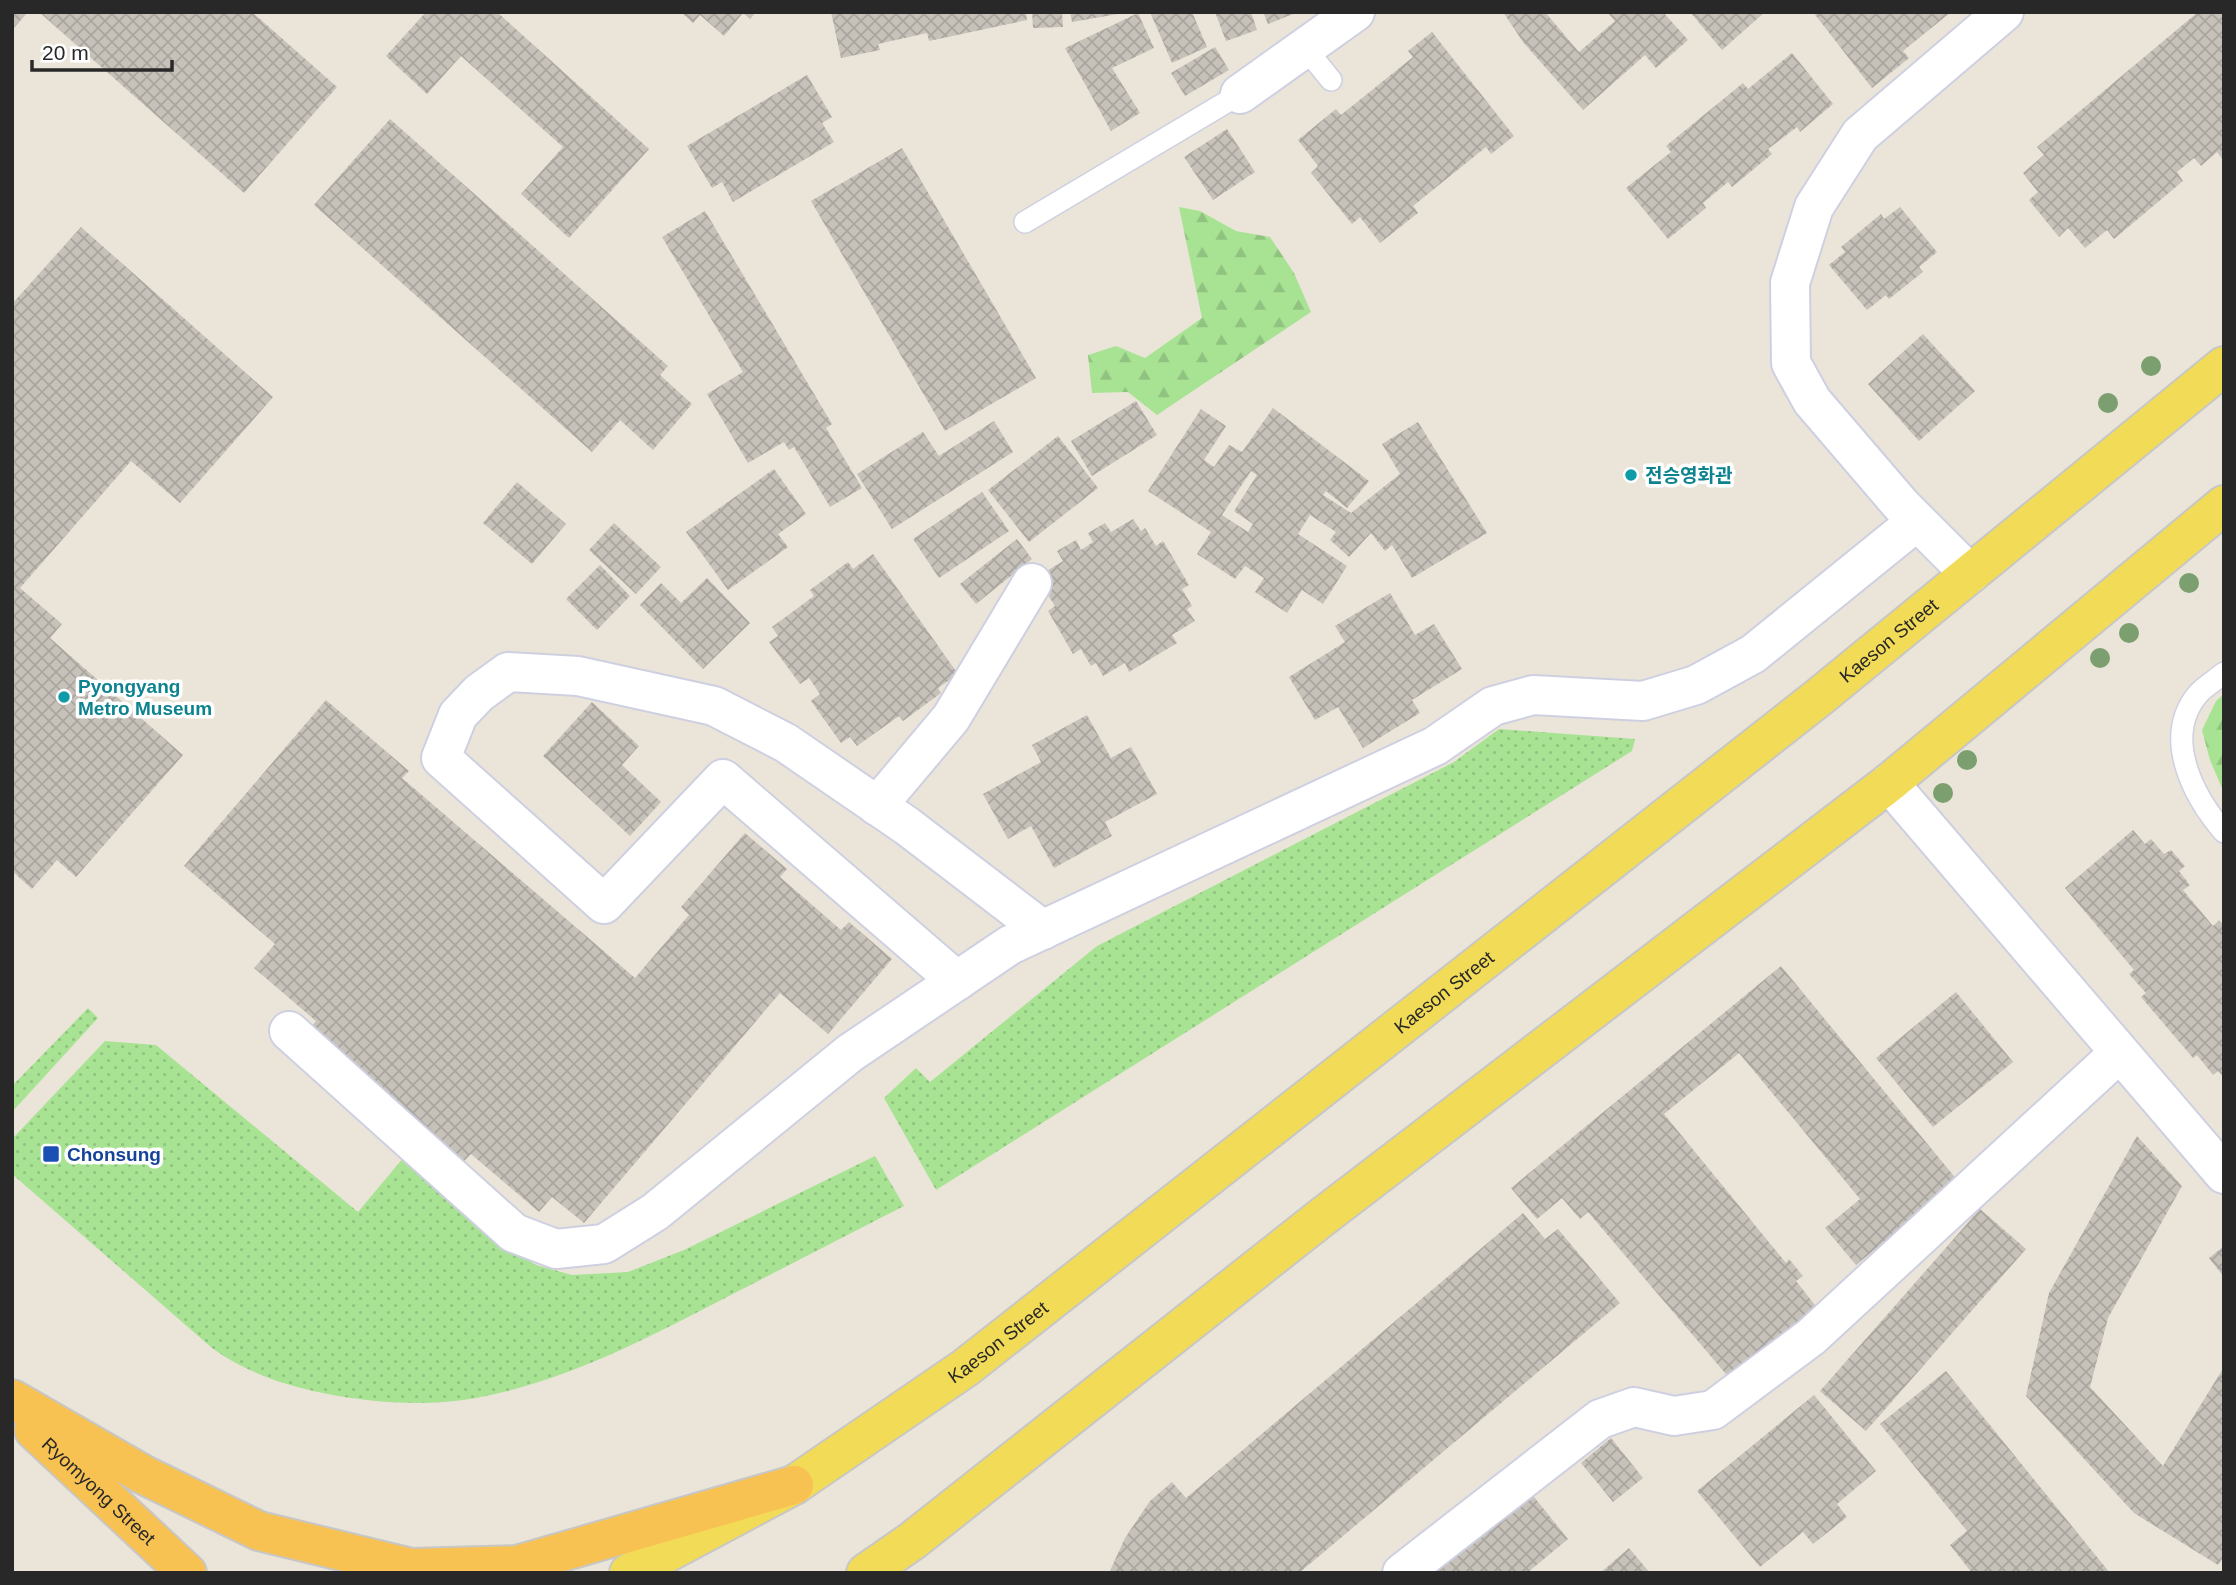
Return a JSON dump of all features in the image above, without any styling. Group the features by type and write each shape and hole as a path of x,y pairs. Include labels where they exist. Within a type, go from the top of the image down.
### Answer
{"highway":[{"path":"12,1399 144,1475 259,1531 411,1568 517,1565 794,1485"},
{"name":"Ryomyong Street","path":"12,1410 187,1573"}],"main road":[{"name":"Kaeson Street","path":"629,1573 794,1485 965,1368 1807,706 2224,366"},
{"path":"866,1573 912,1541 1321,1218 1889,783 2224,505"}],"street":[{"path":"1240,94 1355,12"},
{"path":"1970,574 1916,522 1812,401 1791,363 1790,283 1814,207 1860,135 2004,12"},
{"path":"289,1031 514,1233 556,1249 604,1244 655,1212 850,1053 1010,945 1435,746 1493,706 1533,695 1643,701 1696,685 1753,654 1916,522"},
{"path":"877,806 951,718 1032,583"},
{"path":"957,981 723,779 604,904 441,758 458,715 479,693 508,672 578,676 715,706 786,743 877,806 1043,930"},
{"path":"1889,783 2118,1054 2224,1174"},
{"path":"1402,1573 1600,1419 1634,1407 1674,1416 1713,1410 1811,1337 2118,1054"}],"lane":[{"path":"1306,48 1331,80"},
{"path":"1025,222 1240,94"},
{"path":"2224,673 2197,695 2181,730 2184,766 2210,816 2224,832"}],"green space":[{"path":"1179,207 1200,211 1236,231 1270,237 1294,273 1311,312 1157,415 1128,392 1092,393 1088,355 1116,346 1145,358 1202,318"},
{"path":"2224,694 2224,793 2210,760 2202,730 2216,701"},
{"path":"1499,729 1635,739 1632,751 936,1190 884,1098 916,1068 930,1082 1097,946 1454,762"},
{"path":"88,1008 98,1018 12,1112 12,1086"},
{"path":"105,1041 156,1045 358,1212 404,1157 507,1248 536,1265 572,1275 628,1272 684,1250 875,1156 904,1206 635,1343 541,1381 509,1391 457,1401 380,1401 323,1393 265,1376 212,1348 12,1174 12,1139"}],"building":[{"path":"12,12 28,12 12,30"},
{"path":"39,12 252,12 337,87 244,193"},
{"path":"426,12 497,12 649,149 569,238 521,194 563,147 461,56 427,94 386,56"},
{"path":"681,12 756,12 750,19 743,13 724,36 700,15 693,23"},
{"path":"831,12 1026,12 1027,20 929,41 927,33 878,44 880,50 841,58"},
{"path":"1032,12 1062,12 1063,27 1033,28"},
{"path":"1070,12 1118,12 1118,14 1072,22"},
{"path":"1150,12 1192,12 1207,47 1172,63"},
{"path":"1215,12 1251,12 1257,30 1226,41"},
{"path":"1263,12 1298,12 1268,24"},
{"path":"1503,12 1545,12 1579,52 1615,21 1607,12 1663,12 1688,40 1656,68 1645,55 1583,110 1523,42"},
{"path":"1690,12 1765,12 1722,50"},
{"path":"1813,12 1951,12 1903,51 1909,58 1872,88"},
{"path":"2198,12 2224,12 2224,161 2217,152 2201,166 2194,158 2177,172 2183,181 2114,239 2107,230 2085,248 2068,228 2059,237 2029,200 2038,192 2023,173 2044,155 2037,147"},
{"path":"1138,13 1154,48 1112,68 1140,113 1111,131 1065,48"},
{"path":"1432,32 1514,136 1491,154 1486,147 1413,206 1418,213 1380,243 1360,217 1352,224 1311,173 1318,166 1298,140 1336,109 1341,115 1413,57 1408,51"},
{"path":"1215,47 1229,70 1185,96 1171,73"},
{"path":"1792,53 1833,104 1800,132 1797,127 1768,149 1772,154 1732,187 1728,182 1703,203 1706,208 1668,239 1626,188 1671,152 1666,146 1743,83 1748,89"},
{"path":"807,75 832,117 822,123 834,142 733,202 722,182 712,188 687,146"},
{"path":"390,119 668,366 660,375 692,404 653,450 620,420 592,452 314,205"},
{"path":"1227,129 1255,172 1213,200 1184,157"},
{"path":"902,148 1036,378 945,431 811,201"},
{"path":"1900,207 1937,252 1919,267 1923,272 1889,299 1886,295 1867,310 1829,265 1845,252 1841,247 1881,214 1884,219"},
{"path":"705,211 832,424 826,428 862,488 830,507 794,447 789,450 784,442 748,463 707,394 743,372 662,237"},
{"path":"81,227 273,397 180,503 131,461 20,588 62,624 50,638 183,755 76,877 57,860 32,889 12,871 12,304"},
{"path":"1923,334 1975,391 1919,441 1868,384"},
{"path":"1136,401 1157,435 1092,476 1071,441"},
{"path":"1273,408 1369,481 1347,508 1326,491 1323,495 1351,513 1400,474 1382,444 1418,422 1487,533 1412,578 1392,545 1385,551 1371,533 1349,557 1330,540 1336,532 1310,515 1298,534 1347,566 1323,604 1302,590 1287,613 1255,592 1264,578 1245,566 1235,579 1197,554 1211,532 1148,491 1201,409 1226,426 1204,460 1214,467 1229,445 1242,452","holes":["1251,471 1257,475 1234,511 1253,524 1248,532 1222,515"]},
{"path":"994,421 1013,452 892,529 857,474 923,432 939,456"},
{"path":"1058,436 1098,488 1029,542 988,490"},
{"path":"774,469 806,514 778,534 788,547 728,590 686,532"},
{"path":"517,482 566,524 532,564 483,523"},
{"path":"982,492 1009,531 939,578 913,539"},
{"path":"1133,519 1141,531 1145,528 1156,546 1163,541 1189,585 1182,589 1192,606 1187,609 1195,621 1172,635 1177,643 1129,672 1125,663 1103,676 1096,663 1091,666 1081,649 1073,654 1048,611 1055,606 1044,589 1042,574 1063,561 1057,551 1076,540 1081,550 1093,542 1088,533 1105,523 1111,532"},
{"path":"614,523 661,567 636,594 589,550"},
{"path":"1017,539 1032,559 976,604 960,584"},
{"path":"873,554 958,674 938,688 941,693 903,721 899,716 857,746 850,737 841,743 811,701 820,694 809,678 800,684 769,642 778,636 772,627 814,596 810,590 848,562 853,569"},
{"path":"600,565 630,596 597,630 566,599"},
{"path":"707,578 750,623 703,669 640,605 661,583 681,603"},
{"path":"1390,593 1415,635 1434,624 1462,669 1412,700 1420,713 1363,748 1338,707 1315,720 1289,677 1345,642 1335,626"},
{"path":"326,700 409,771 402,778 635,978 689,915 681,907 745,833 787,869 780,877 841,930 849,922 892,959 828,1034 780,993 584,1223 552,1197 539,1212 471,1154 462,1163 308,1031 316,1021 254,968 275,944 184,866"},
{"path":"592,702 639,746 622,765 661,802 630,836 543,756"},
{"path":"1087,715 1111,758 1131,747 1157,794 1105,822 1112,836 1054,868 1031,826 1008,839 983,794 1041,762 1032,745"},
{"path":"2133,830 2145,844 2151,839 2164,854 2171,850 2185,866 2179,871 2190,885 2183,890 2213,926 2219,920 2224,925 2224,1077 2218,1071 2213,1075 2197,1055 2193,1058 2141,997 2146,993 2129,974 2134,970 2065,888"},
{"path":"1781,966 1958,1181 1856,1265 1825,1228 1860,1199 1739,1053 1664,1114 1786,1263 1789,1259 1803,1276 1796,1281 1818,1309 1731,1380 1588,1212 1580,1219 1562,1198 1537,1219 1511,1188"},
{"path":"1956,992 2013,1062 1933,1127 1876,1058"},
{"path":"2137,1136 2182,1186 2108,1318 2090,1387 2163,1466 2224,1367 2224,1556 2218,1565 2134,1513 2026,1396 2049,1293"},
{"path":"1980,1209 2026,1249 1866,1431 1820,1391"},
{"path":"1523,1213 1545,1239 1558,1229 1620,1303 1299,1573 1109,1573 1125,1538 1150,1501 1172,1482 1186,1498"},
{"path":"2224,1246 2224,1277 2209,1258"},
{"path":"1946,1371 2110,1573 1972,1573 1950,1545 1967,1531 1880,1424"},
{"path":"1814,1395 1876,1471 1837,1504 1847,1517 1813,1544 1803,1532 1760,1567 1697,1491"},
{"path":"1611,1438 1643,1478 1613,1502 1581,1463"},
{"path":"1530,1492 1568,1539 1527,1573 1431,1573"},
{"path":"1629,1548 1650,1573 1600,1573"}],"place":[{"name":"전승영화관","path":"1631,475"},
{"name":"Pyongyang Metro Museum","path":"64,697"},
{"name":"Chonsung","path":"51,1154"}]}
